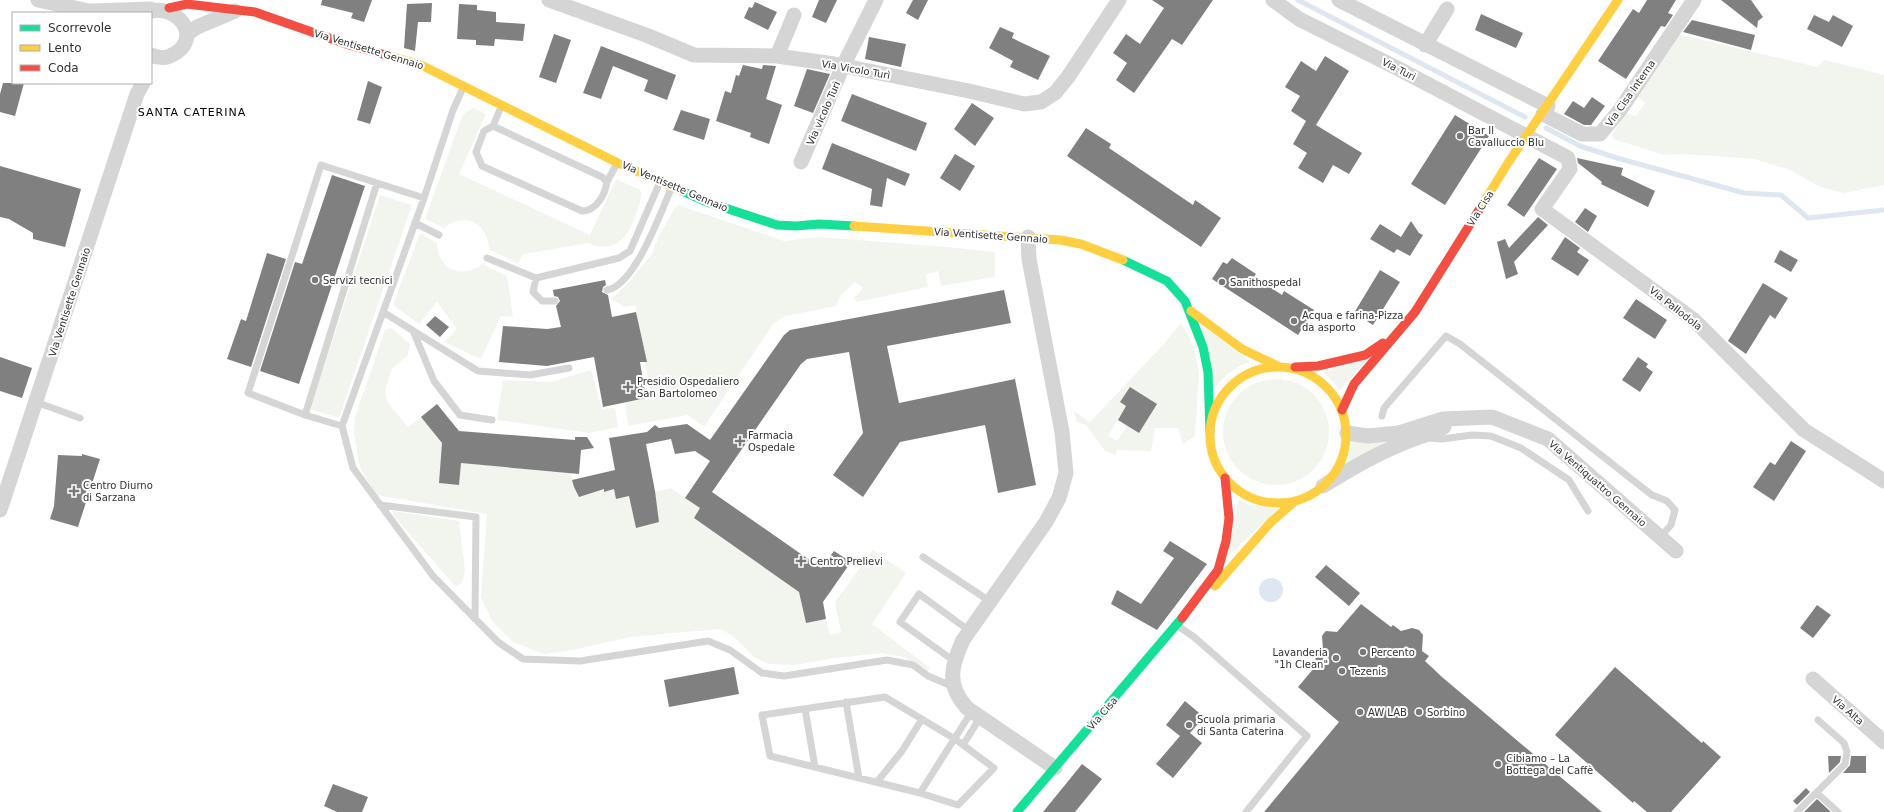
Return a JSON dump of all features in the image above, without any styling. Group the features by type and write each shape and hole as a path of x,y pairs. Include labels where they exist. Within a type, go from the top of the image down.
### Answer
{"street":[{"name":"Via Ventisette Gennaio","path":"38,0 89,8 148,11 160,7 169,8 187,4 232,6 255,12 350,45 422,65 501,106 660,182 704,201 777,225 796,226 819,224 1028,237 1081,244 1129,262 1167,281 1185,301 1203,346 1208,372 1210,432"},
{"path":"260,0 264,15"},
{"name":"Via Vicolo Turì","path":"549,0 646,35 694,56 777,56 843,66 969,91 1024,104 1041,102 1055,93 1068,77 1119,0"},
{"name":"Via vicolo Turì","path":"801,162 843,66 876,0"},
{"name":"Via Turi","path":"1273,0 1299,18 1398,68 1527,137"},
{"path":"1339,0 1545,110"},
{"name":"Via Cisa","path":"1342,410 1354,384 1415,312 1508,163 1527,137 1618,0"},
{"name":"Via Cisa Interna","path":"1545,110 1582,134 1600,134 1620,110 1694,0"},
{"path":"187,34 232,6"},
{"path":"152,59 170,57 177,53 182,48 187,34 186,25 183,18 177,12 169,8"},
{"path":"1425,45 1447,9"},
{"path":"777,56 794,15"},
{"name":"Via Ventisette Gennaio","path":"0,510 139,87"},
{"name":"Via Pallodola","path":"1527,137 1568,158 1570,169 1542,209 1694,320 1804,430 1884,481"},
{"path":"1028,237 1029,259 1062,432 1066,473 1059,498 1046,522 971,632 963,640 954,660 952,682 957,697 977,714 1055,768"},
{"name":"Via Ventisette Gennaio","path":"1190,311 1242,349 1278,366"},
{"name":"Via Cisa","path":"1288,367 1318,366 1365,355 1384,342 1415,312"},
{"path":"1278,366 1288,367 1299,369 1318,378 1333,393 1342,410 1347,433 1344,453 1336,471 1323,486 1310,495 1296,501 1276,503 1257,500 1239,491 1225,478 1216,464 1210,432 1214,411 1224,393 1238,378 1257,369 1278,366"},
{"name":"Via Ventiquattro Gennaio","path":"1323,486 1359,464 1398,445 1424,437 1467,417"},
{"name":"Via Ventiquattro Gennaio","path":"1347,433 1368,436 1399,433 1443,419 1492,417 1548,439 1676,551"},
{"name":"Via Cisa","path":"1017,812 1177,626 1218,570 1226,540 1229,518 1225,478"},
{"name":"Via Cisa","path":"1186,614 1227,573 1271,522 1296,501"},
{"name":"Via Alta","path":"1813,679 1884,742"}],"lane":[{"path":"464,86 453,110 424,198 342,426 353,468 433,576 498,642 523,659 580,661 708,641 730,650 762,673 784,676 887,660 913,665 928,676 954,686"},
{"path":"501,106 493,126 484,131 476,152 482,166 582,211 590,211 596,206 618,162"},
{"path":"493,126 602,177 607,182"},
{"path":"342,426 305,415 248,393 320,165 424,198"},
{"path":"487,258 536,278 619,258 630,251 660,182"},
{"path":"305,415 377,183"},
{"path":"607,290 613,289 625,279 647,245 672,187"},
{"path":"415,223 439,235"},
{"path":"536,278 533,292 542,301 555,301"},
{"path":"383,312 414,333 478,371 530,375 569,368"},
{"path":"414,333 434,381 460,414 492,420"},
{"path":"1382,416 1384,408 1446,336 1466,349 1638,485 1652,495 1667,500 1675,510 1671,525 1660,537"},
{"path":"36,402 80,418"},
{"path":"1424,437 1442,439 1472,435 1492,436 1521,448 1569,480 1588,511"},
{"path":"380,505 476,516 475,619"},
{"path":"923,557 991,602"},
{"path":"954,660 900,622 919,594 971,632"},
{"path":"1177,626 1194,637 1307,736 1246,812"},
{"path":"886,696 955,739 994,768 958,805 920,793 770,756 762,715 846,702 886,696"},
{"path":"846,702 859,778"},
{"path":"805,709 814,767"},
{"path":"920,793 955,739 977,714"},
{"path":"963,745 977,714"},
{"path":"877,782 902,751 922,719"},
{"path":"1797,812 1845,764 1847,752 1844,743 1818,720"},
{"path":"1817,793 1838,812"}],"shaded area":[{"path":"1678,34 1817,67 1825,60 1884,75 1884,185 1843,193 1818,186 1790,170 1754,159 1687,154 1664,155 1613,139 1612,134 1625,113 1636,116 1645,103 1637,96"},
{"path":"473,108 486,114 459,174 590,235 616,179 640,190 642,193 632,225 620,242 611,246 601,247 588,243 523,254 518,264 489,249 488,240 484,232 480,226 474,222 460,220 444,228 425,219 463,114"},
{"path":"380,195 412,205 339,418 310,409"},
{"path":"678,205 784,241 819,237 995,252 995,277 941,286 938,271 926,274 928,287 857,302 854,298 863,288 855,282 840,296 836,306 785,316 773,324 704,427 688,415 628,426 625,402 651,397 635,305 624,307 611,299 628,283 652,254 659,236"},
{"path":"420,233 437,243 438,252 442,260 446,266 452,270 459,272 466,271 474,269 482,264 507,276 513,317 501,316 481,359 444,342 457,329 437,302 419,324 393,305"},
{"path":"1181,323 1194,347 1199,374 1195,436 1183,444 1178,428 1155,428 1151,451 1117,450 1116,455 1105,451 1086,425 1077,422 1074,411 1090,422 1163,345","holes":["1157,404 1139,433 1127,426 1117,441 1108,436 1126,406"]},
{"path":"1200,324 1250,362 1239,366 1230,372 1214,389"},
{"path":"391,328 410,344 408,355 392,369 385,391 388,403 408,427 421,417 442,443 440,483 459,485 461,463 571,473 574,487 602,482 604,491 614,489 616,499 629,496 636,528 659,522 654,492 671,488 700,508 694,518 799,592 806,623 826,619 830,635 841,632 835,602 873,550 906,573 872,624 930,668 926,674 905,657 882,653 835,658 795,665 769,664 754,657 733,636 720,629 630,637 573,650 544,654 513,642 492,621 481,597 487,514 377,495 361,470 354,433 355,417 385,330"},
{"path":"1368,359 1340,390 1324,372"},
{"path":"591,370 602,409 615,408 618,427 590,433 497,420 503,380 551,382"},
{"path":"1276,379 1296,383 1313,395 1325,412 1329,432 1325,452 1313,469 1296,481 1276,485 1256,481 1239,469 1227,452 1223,432 1227,412 1239,395 1256,383"},
{"path":"1352,438 1397,440 1347,464"},
{"path":"1238,500 1250,505 1279,508 1228,556"},
{"path":"393,511 459,521 465,571 462,583 455,586 393,515"},
{"path":"1271,578 1280,581 1283,590 1280,599 1271,602 1262,599 1259,590 1262,581"}],"building":[{"path":"322,0 372,0 364,22 351,18 353,13 321,5"},
{"path":"819,0 837,0 826,23 812,17"},
{"path":"913,0 928,0 918,20 906,13"},
{"path":"1152,0 1213,0 1182,45 1172,39 1134,93 1116,80 1127,63 1113,53 1126,34 1140,44 1164,8"},
{"path":"1647,0 1676,0 1668,13 1673,15 1665,27 1661,26 1626,79 1598,61 1633,9 1639,13"},
{"path":"1721,0 1751,0 1763,17 1758,21 1757,28"},
{"path":"755,2 777,12 768,30 744,18 749,7 752,8"},
{"path":"432,3 431,22 418,22 415,51 404,48 407,4"},
{"path":"459,4 477,5 477,10 496,12 496,22 525,24 523,41 495,39 494,46 476,45 476,40 457,39"},
{"path":"1481,14 1523,33 1516,48 1475,30"},
{"path":"1814,15 1829,22 1833,15 1853,26 1842,47 1807,29"},
{"path":"1692,20 1755,35 1751,50 1683,32"},
{"path":"1000,27 1014,33 1012,38 1050,56 1038,80 1010,67 1013,61 989,48"},
{"path":"554,34 571,40 556,83 539,77"},
{"path":"869,37 906,44 901,67 865,59"},
{"path":"601,46 676,75 667,100 644,91 648,80 613,66 601,99 583,93"},
{"path":"1325,56 1349,71 1316,125 1362,153 1349,174 1333,165 1323,183 1298,168 1307,153 1293,144 1306,121 1291,111 1300,96 1285,87 1301,61 1316,71"},
{"path":"743,65 762,69 763,65 776,66 766,99 782,105 769,144 750,137 751,133 716,121 725,91 731,93 736,75 739,76"},
{"path":"807,69 830,74 813,113 794,106"},
{"path":"368,81 382,87 370,124 357,120"},
{"path":"3,83 24,84 15,116 0,112 0,94"},
{"path":"852,94 927,123 916,151 841,121"},
{"path":"1592,97 1605,106 1591,125 1584,125 1564,114 1573,101 1584,108"},
{"path":"972,103 994,118 975,146 954,129"},
{"path":"681,110 710,119 704,140 673,130"},
{"path":"1455,115 1489,136 1445,205 1411,184"},
{"path":"1086,128 1111,144 1109,148 1193,205 1195,200 1221,218 1201,247 1067,156"},
{"path":"832,143 910,174 905,186 887,178 882,207 870,205 872,189 822,169"},
{"path":"955,154 975,166 960,191 940,178"},
{"path":"1539,158 1557,169 1524,217 1507,205"},
{"path":"1577,158 1623,168 1621,175 1655,191 1648,207 1601,184 1602,182 1578,163"},
{"path":"0,166 81,189 65,247 33,239 33,233 9,219 0,217"},
{"name":"Servizi tecnici","path":"332,175 365,186 299,384 260,371 295,262 302,264"},
{"path":"1585,208 1597,216 1588,232 1575,222"},
{"path":"1538,217 1548,225 1514,262 1518,274 1506,279 1497,242 1505,239 1509,248"},
{"path":"1411,221 1419,233 1423,235 1410,256 1397,249 1394,253 1370,239 1380,224 1401,237"},
{"path":"1565,237 1580,248 1577,252 1589,260 1578,276 1551,259"},
{"path":"1780,250 1798,260 1791,272 1774,262"},
{"path":"267,253 286,259 251,367 227,359 241,319 246,321"},
{"path":"1232,258 1256,274 1254,277 1282,295 1284,291 1314,310 1298,335 1212,279 1223,262 1227,264"},
{"path":"1380,270 1400,282 1373,325 1354,313"},
{"path":"605,280 606,285 603,287 602,292 608,295 612,317 636,312 647,362 640,362 646,398 603,407 594,357 547,366 499,362 503,326 547,329 561,327 556,306 560,301 558,297 554,296 553,290"},
{"path":"1763,283 1788,298 1775,319 1770,315 1746,354 1728,341"},
{"path":"1004,290 1011,323 887,346 899,403 1015,379 1036,485 998,493 985,425 900,442 863,497 833,475 863,433 849,352 807,359 801,364 712,492 821,568 834,551 851,562 823,602 826,619 806,623 799,592 694,518 700,508 685,498 710,461 695,451 675,454 671,439 646,444 659,522 636,528 629,496 616,499 614,489 604,492 604,489 579,497 574,487 572,480 615,470 609,438 647,432 655,425 659,428 687,424 710,440 784,335 790,330"},
{"path":"1636,299 1667,320 1655,339 1623,318"},
{"path":"435,316 449,327 440,337 426,325"},
{"path":"0,357 32,368 22,398 0,391"},
{"path":"1638,357 1648,364 1646,367 1653,372 1640,392 1622,380"},
{"path":"1130,387 1157,404 1139,433 1118,420 1126,406 1120,402"},
{"path":"437,404 459,431 575,440 575,437 587,437 594,448 581,450 579,474 461,463 459,485 439,483 442,443 421,417"},
{"path":"1791,441 1806,451 1774,501 1753,487 1770,462 1775,465"},
{"path":"82,454 100,459 78,527 50,519 54,506 58,455 82,456"},
{"path":"1170,541 1207,564 1157,630 1111,604 1117,590 1141,604 1174,558 1163,551"},
{"path":"1326,565 1360,593 1349,606 1315,577"},
{"path":"1361,604 1391,627 1393,625 1401,631 1412,628 1419,630 1423,635 1422,651 1429,656 1425,661 1602,812 1264,812 1339,722 1298,687 1319,662 1315,659 1323,650 1322,636 1324,633 1326,631 1337,632"},
{"path":"1817,605 1831,615 1813,638 1800,628"},
{"path":"734,667 739,694 669,707 664,680"},
{"path":"1615,667 1702,743 1703,741 1721,757 1671,812 1647,812 1634,801 1633,803 1555,735"},
{"name":"Scuola primaria di Santa Caterina","path":"1185,701 1204,717 1190,733 1202,743 1173,778 1156,764 1180,736 1166,725"},
{"path":"1828,756 1841,756 1840,762 1829,773"},
{"path":"1851,756 1866,756 1866,773 1843,773 1850,765"},
{"path":"1082,764 1102,779 1075,812 1043,812"},
{"path":"333,784 368,797 362,812 337,812 324,806"},
{"path":"1806,788 1810,792 1797,805 1793,801"},
{"path":"1817,799 1831,812 1804,812"}],"waterway":[{"path":"1298,0 1525,117"},
{"path":"1546,128 1580,146 1617,158 1744,193 1781,195 1808,218 1884,210"}],"traffic: fast":[{"path":"682,191 704,201 777,225 796,226 819,224 854,226"},
{"path":"1123,260 1167,281 1185,301 1203,347 1208,372 1210,432"},
{"path":"1017,812 1182,618"}],"traffic: slow":[{"path":"1479,210 1508,163 1618,0"},
{"path":"386,55 421,65 618,163 682,191"},
{"path":"854,226 1060,240 1081,244 1123,260"},
{"path":"1191,311 1242,349 1278,366"},
{"path":"1271,367 1285,367 1304,372 1316,378 1331,392 1341,409 1345,422 1346,435 1345,448 1341,461 1335,473 1321,488 1316,492 1298,500 1285,503 1271,503 1252,498 1240,492 1225,478 1221,473 1213,455 1210,442 1210,428 1215,409 1221,397 1235,382 1240,378 1258,370 1271,367"},
{"path":"1215,586 1271,522 1295,501"}],"traffic: jam":[{"path":"169,8 187,4 255,12 349,45 386,55"},
{"path":"1342,410 1354,384 1415,312 1479,210"},
{"path":"1295,367 1318,366 1365,355 1383,343"},
{"path":"1182,618 1218,570 1226,541 1229,518 1225,478"}],"place":[{"name":"Bar Il Cavalluccio Blu","path":"1460,136"},
{"name":"Servizi tecnici","path":"315,280"},
{"name":"Sanithospedal","path":"1222,282"},
{"name":"Acqua e farina-Pizza da asporto","path":"1294,321"},
{"name":"Presidio Ospedaliero San Bartolomeo","path":"628,387"},
{"name":"Farmacia Ospedale","path":"740,441"},
{"name":"Centro Diurno di Sarzana","path":"74,491"},
{"name":"Centro Prelievi","path":"801,561"},
{"name":"Percento","path":"1363,652"},
{"name":"Lavanderia \"1h Clean\"","path":"1336,658"},
{"name":"Tezenis","path":"1342,671"},
{"name":"AW LAB","path":"1360,712"},
{"name":"Sorbino","path":"1419,712"},
{"name":"Scuola primaria di Santa Caterina","path":"1189,725"},
{"name":"Cibiamo – La Bottega del Caffè","path":"1498,764"}],"district":[{"name":"SANTA CATERINA","path":"192,112"}]}
